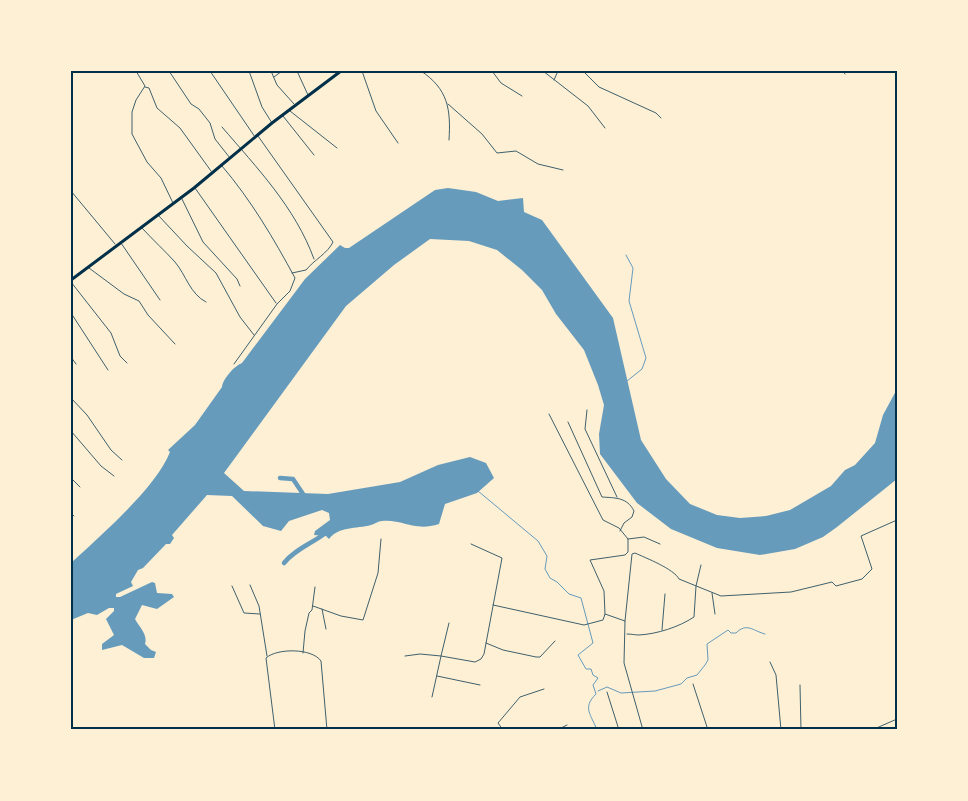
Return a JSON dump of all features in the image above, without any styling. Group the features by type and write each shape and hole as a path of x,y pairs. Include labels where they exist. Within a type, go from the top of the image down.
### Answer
{"highway":[{"path":"71,281 116,245 142,228 194,188 272,123 341,71"}],"street":[{"path":"136,71 148,88 158,108 180,128 212,173"},
{"path":"169,71 191,104 199,109 210,123 216,139 230,158"},
{"path":"210,71 334,242 330,249 314,260 306,270 292,273"},
{"path":"249,71 262,107 272,123"},
{"path":"270,71 296,106"},
{"path":"273,77 282,71"},
{"path":"296,71 308,96"},
{"path":"362,71 376,111 398,144"},
{"path":"421,71 434,80 448,104 482,134 498,153 516,151 538,164 562,170"},
{"path":"492,71 500,83 522,96"},
{"path":"543,71 588,106 605,128"},
{"path":"554,80 558,71"},
{"path":"582,71 600,88 656,113 661,118"},
{"path":"843,71 846,74"},
{"path":"145,86 136,100 132,112 132,134 147,162 161,178 173,204"},
{"path":"448,104 450,140"},
{"path":"290,111 337,148"},
{"path":"283,116 314,155"},
{"path":"222,127 240,150 267,178 295,218 314,260"},
{"path":"222,165 244,193 278,246 295,277 294,284 277,304 234,364"},
{"path":"194,188 277,304"},
{"path":"71,191 116,245"},
{"path":"181,197 203,242 237,279 240,286"},
{"path":"158,214 187,246 216,273 240,317 254,335"},
{"path":"142,228 167,257 175,262 197,297 206,302"},
{"path":"121,242 160,300"},
{"path":"88,268 124,294 139,301 148,315 175,344"},
{"path":"71,281 111,334 120,356 128,363"},
{"path":"71,313 108,370"},
{"path":"71,356 76,364"},
{"path":"71,398 87,415 111,450 122,460"},
{"path":"587,410 585,429 617,498"},
{"path":"493,605 585,625 603,620 605,614 604,591 590,560 625,555 628,552 628,538 620,530 603,520 548,414"},
{"path":"568,422 602,497 617,498 628,503 634,511 632,517 624,523 620,530"},
{"path":"71,431 101,466 114,476"},
{"path":"71,478 80,487"},
{"path":"71,513 74,516"},
{"path":"643,730 623,656 632,554 635,553 677,576 679,580 720,596 781,593 832,582 836,586 862,579 872,569 861,536 897,520"},
{"path":"628,538 644,537 660,544"},
{"path":"313,606 341,616 363,620 378,573 381,539"},
{"path":"405,656 420,654 475,662 481,659 502,558 471,544"},
{"path":"626,634 640,635 662,630 686,622 694,617 696,586 701,565"},
{"path":"250,585 260,614 267,656 275,730"},
{"path":"232,586 244,613 260,614"},
{"path":"303,653 305,631 313,606 315,587"},
{"path":"712,593 715,614"},
{"path":"662,630 665,594"},
{"path":"322,608 326,629"},
{"path":"605,614 625,621"},
{"path":"432,697 449,623"},
{"path":"485,642 503,650 536,657 540,657 555,642"},
{"path":"267,656 283,651 303,653 319,658 323,664 327,730"},
{"path":"770,662 776,675 781,730"},
{"path":"436,676 480,686"},
{"path":"694,684 708,730"},
{"path":"800,685 801,730"},
{"path":"503,730 498,723 520,697 544,689"},
{"path":"607,692 619,730"},
{"path":"872,730 897,719"},
{"path":"557,730 568,725"}],"water":[{"path":"448,188 476,192 498,201 523,198 524,212 542,220 613,318 641,440 666,479 690,504 717,515 740,518 766,516 790,510 831,486 845,470 855,465 875,443 883,415 897,389 897,479 823,537 795,549 760,555 717,548 671,529 637,503 600,454 599,434 604,405 598,385 584,350 556,314 542,290 522,270 497,250 469,241 430,239 394,265 346,306 224,473 244,491 328,494 400,482 438,465 470,457 486,463 494,478 477,493 445,504 439,524 422,527 381,521 371,525 343,530 329,539 326,536 314,535 315,531 330,520 329,513 322,510 289,521 281,531 263,526 232,496 207,495 172,535 174,538 170,544 166,544 143,568 138,570 131,582 133,586 116,594 116,597 120,597 152,582 155,583 157,593 172,594 174,597 157,609 142,605 135,619 144,634 145,644 156,652 154,658 144,658 122,645 102,650 102,644 114,635 106,619 114,611 114,608 109,608 97,615 88,613 71,620 71,563 126,511 153,481 170,452 168,450 195,425 232,370 242,363 305,279 340,245 349,248 435,190"}],"waterway":[{"path":"626,255 633,268 629,301 646,358 642,369 627,381"},
{"path":"280,478 293,479 305,497"},
{"path":"478,491 538,541 547,556 545,569 550,578 569,594 581,598 593,643 578,655 586,669 591,669 593,675 598,678 593,685 596,694 589,703 590,715 597,730"},
{"path":"284,563 293,554 327,532"},
{"path":"598,691 607,687 621,693 655,691 681,684 687,678 697,675 705,665 708,660 707,644 728,630 731,633 736,633 743,628 750,628 765,634"}]}
